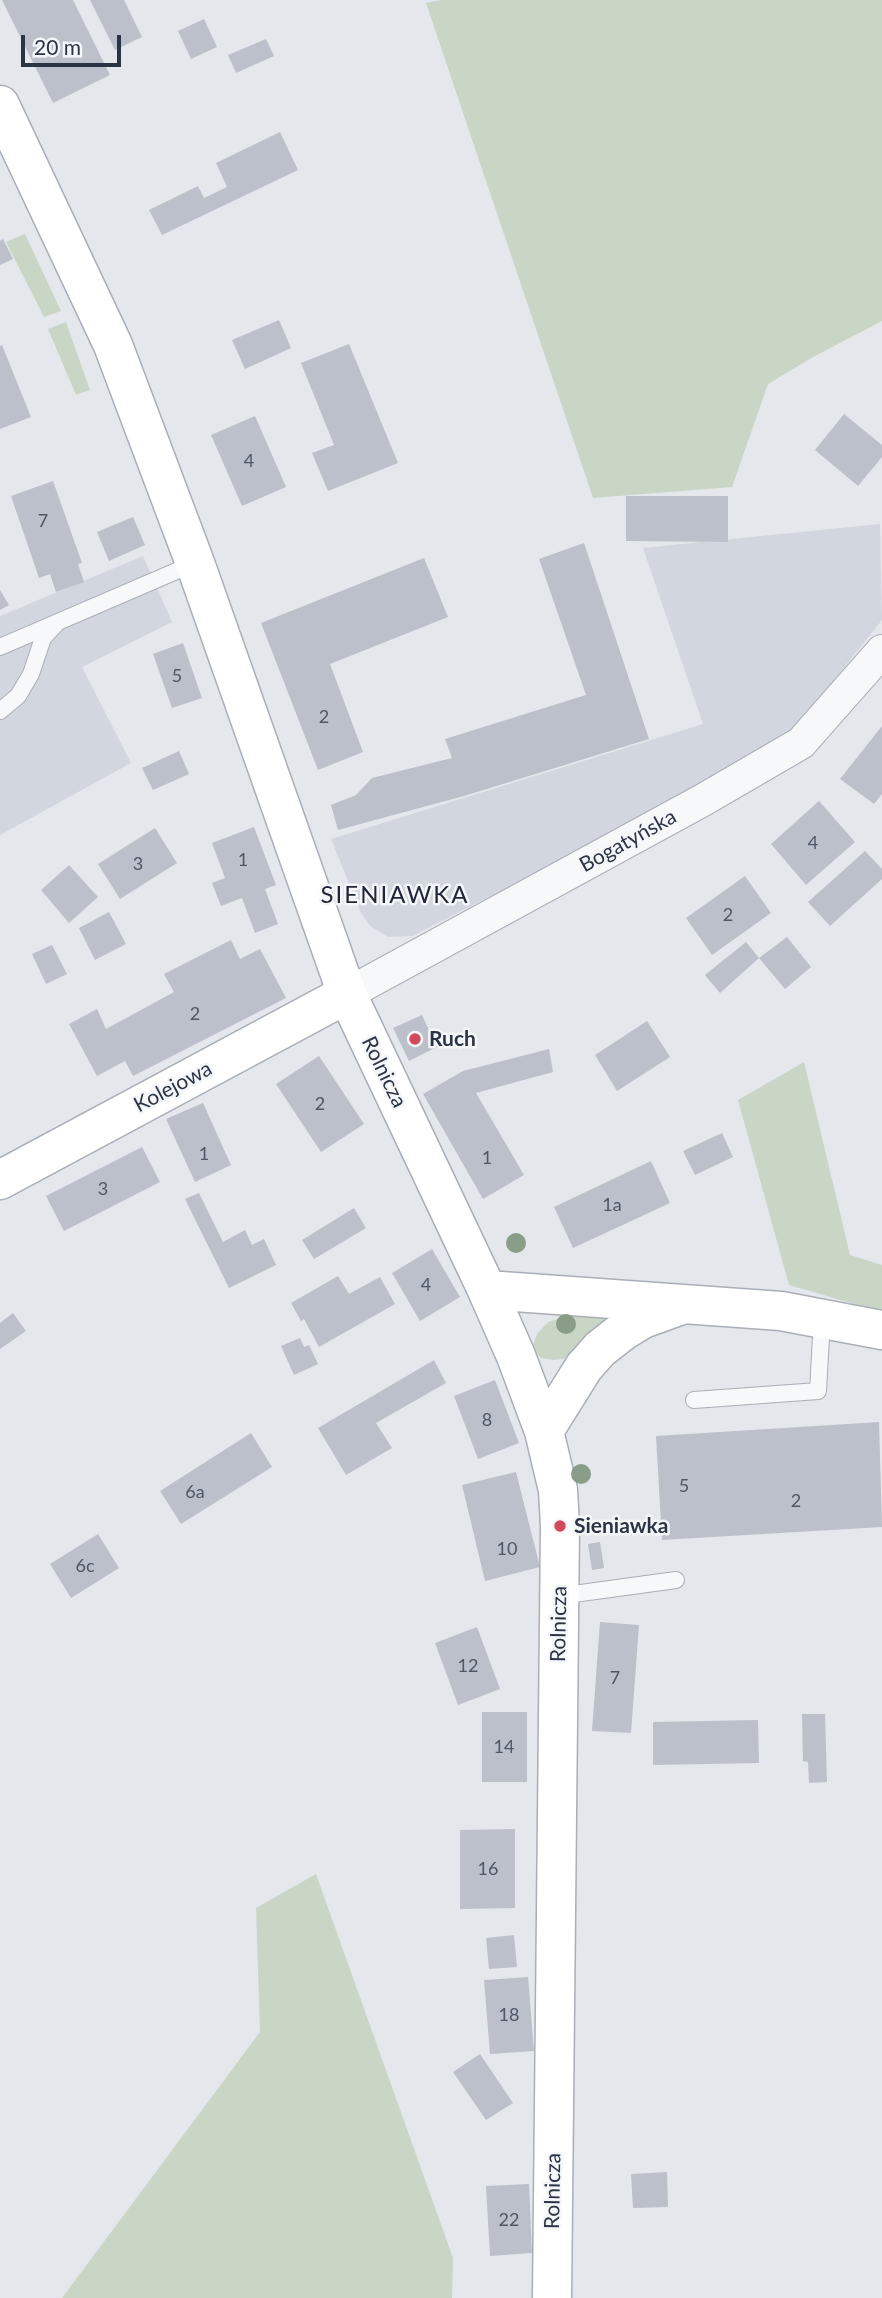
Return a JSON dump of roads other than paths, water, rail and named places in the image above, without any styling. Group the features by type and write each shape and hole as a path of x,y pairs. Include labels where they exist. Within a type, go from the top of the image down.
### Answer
{"street":[{"name":"Rolnicza","path":"0,105 113,345 195,563 346,995 487,1290 516,1356 544,1431 558,1490 559,1596 552,2298"},
{"name":"Bogatyńska","path":"346,995 703,800 801,743 882,651"},
{"name":"Kolejowa","path":"0,1180 346,995"},
{"path":"487,1290 781,1311 882,1330"},
{"path":"544,1431 584,1367 600,1349 643,1319 688,1303"}],"lane":[{"path":"0,647 195,563"},
{"path":"0,711 18,696 31,674 43,638 57,622"},
{"path":"694,1401 818,1391 822,1319"},
{"path":"559,1596 676,1580"}],"place":[{"name":"Ruch","path":"415,1039"},
{"name":"Sieniawka","path":"560,1526"}],"district":[{"name":"SIENIAWKA","path":"395,895"}]}
